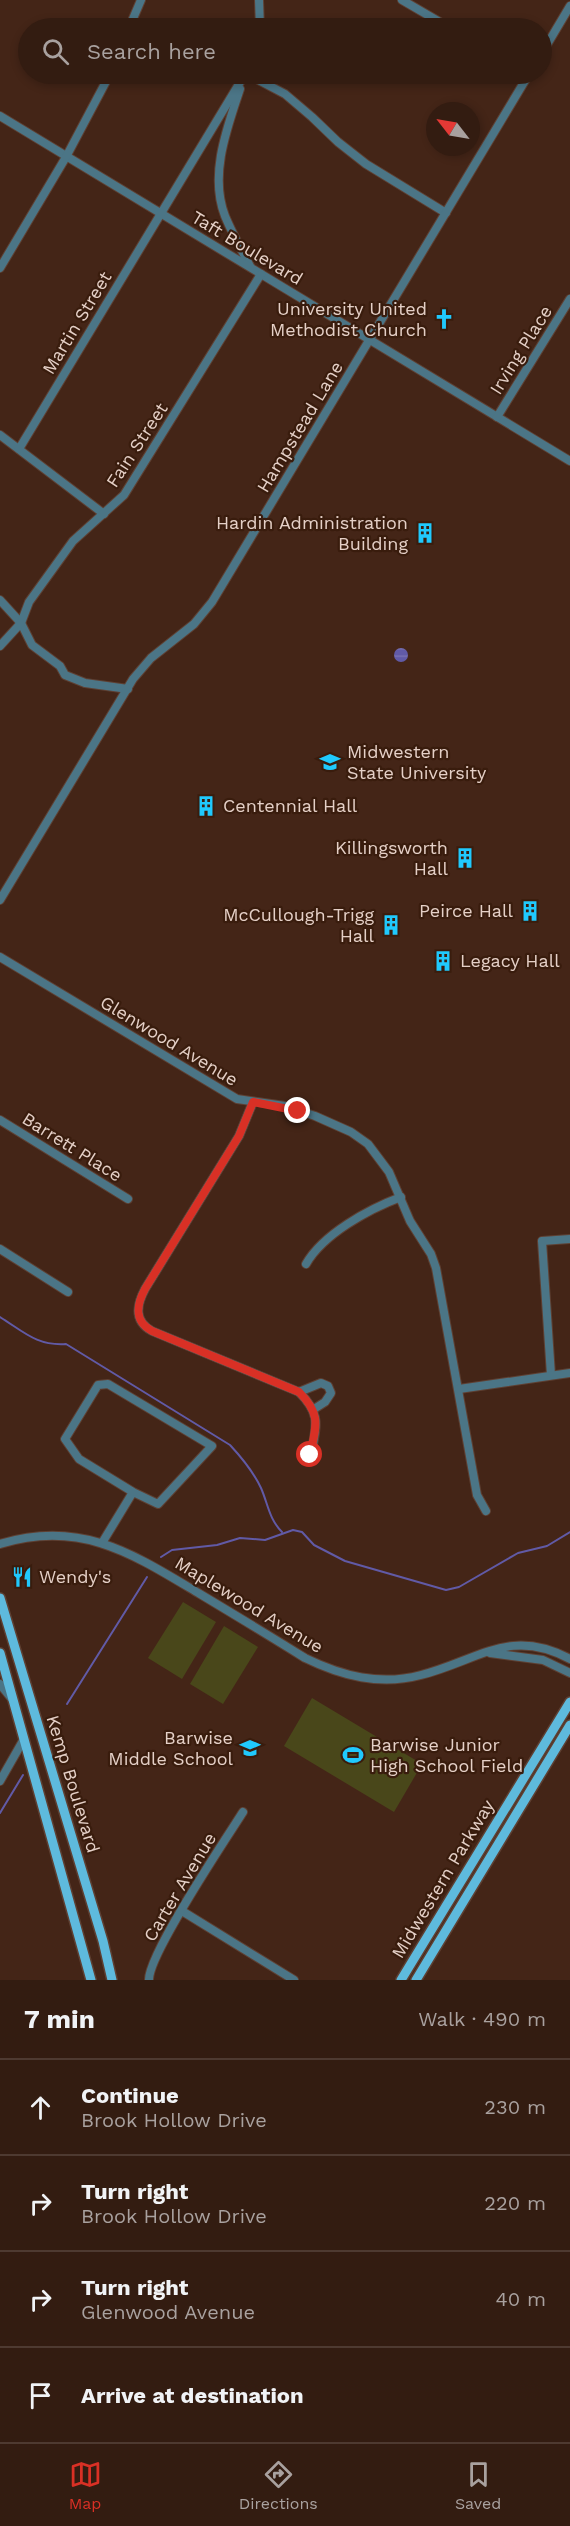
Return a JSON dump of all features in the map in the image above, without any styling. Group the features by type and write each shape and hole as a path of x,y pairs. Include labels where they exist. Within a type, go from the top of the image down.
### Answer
{"main road":[{"name":"Kemp Boulevard","path":"0,1598 89,1893 112,1980"},
{"path":"1,1659 18,1657"},
{"name":"Kemp Boulevard","path":"1,1659 91,1980"},
{"name":"Midwestern Parkway","path":"405,1979 570,1702"},
{"name":"Midwestern Parkway","path":"416,1980 570,1725"},
{"path":"494,1828 504,1833"},
{"path":"69,1899 89,1893"}],"street":[{"path":"133,18 141,0"},
{"path":"259,0 260,18"},
{"path":"402,0 433,18"},
{"path":"552,36 570,6"},
{"path":"0,268 66,157 105,84"},
{"name":"Martin Street","path":"19,448 240,84"},
{"path":"242,84 227,126 220,166 221,199 224,215 250,268"},
{"path":"266,84 285,94 358,158 446,213"},
{"name":"Hampstead Lane","path":"0,900 128,689 151,658 194,624 212,602 521,84"},
{"name":"Taft Boulevard","path":"0,116 570,461"},
{"name":"Fain Street","path":"0,646 21,623 28,602 73,541 124,495 261,274"},
{"name":"Irving Place","path":"497,417 570,299"},
{"path":"0,435 104,514"},
{"path":"0,600 21,623 32,645 60,666 65,675 85,683 128,689"},
{"name":"Glenwood Avenue","path":"0,957 237,1099 285,1106 351,1132 374,1150 389,1172 410,1221 431,1254 436,1268 477,1495 486,1511"},
{"path":"253,1102 239,1136 145,1289 138,1307 138,1317 141,1324 152,1331 299,1392 314,1409 317,1421 310,1455"},
{"name":"Barrett Place","path":"0,1120 128,1199"},
{"path":"306,1264 314,1251 360,1216 400,1197"},
{"path":"551,1375 542,1241 570,1239"},
{"path":"0,1250 68,1292"},
{"path":"459,1389 570,1373"},
{"path":"299,1392 321,1383 328,1386 331,1394 325,1402 314,1409"},
{"path":"98,1384 108,1384 212,1446 158,1504 133,1492 79,1459 65,1439 98,1384"},
{"path":"102,1543 133,1492"},
{"name":"Maplewood Avenue","path":"0,1544 40,1535 68,1536 102,1543 134,1554 305,1658 332,1671 357,1678 403,1678 421,1675 509,1645 529,1643 570,1659"},
{"name":"Maplewood Avenue","path":"486,1653 543,1660 570,1673"},
{"path":"0,1684 14,1701"},
{"path":"0,1781 24,1739"},
{"name":"Carter Avenue","path":"149,1980 153,1962 243,1812"},
{"path":"182,1911 294,1980"}],"shaded area":[{"path":"401,648 406,650 408,655 406,660 401,662 396,660 394,655 396,650"},
{"path":"183,1602 216,1622 182,1679 148,1658"},
{"path":"224,1626 258,1647 223,1704 190,1684"},
{"name":"Barwise Junior High School Field","path":"312,1698 422,1764 394,1812 284,1746"}],"waterway":[{"path":"0,1317 39,1340 66,1344 230,1445 255,1476 271,1517 282,1532"},
{"path":"161,1557 172,1550 217,1545 240,1538 265,1540 293,1530 302,1532 314,1545 345,1561 446,1590 459,1587 518,1553 547,1546 570,1532"},
{"path":"67,1704 147,1577"},
{"path":"0,1813 23,1775"}],"place":[{"name":"University United Methodist Church","path":"444,319"},
{"name":"Hardin Administration Building","path":"425,533"},
{"name":"Midwestern State University","path":"330,762"},
{"name":"Centennial Hall","path":"206,806"},
{"name":"Killingsworth Hall","path":"465,858"},
{"name":"Peirce Hall","path":"530,911"},
{"name":"McCullough-Trigg Hall","path":"391,925"},
{"name":"Legacy Hall","path":"443,961"},
{"name":"Wendy's","path":"22,1577"},
{"name":"Barwise Middle School","path":"250,1748"},
{"name":"Barwise Junior High School Field","path":"353,1755"}],"route":[{"path":"298,1111 285,1106 253,1102 243,1130 157,1265 141,1297 138,1317 144,1327 152,1331 299,1392 314,1409 317,1421 310,1455"}]}
